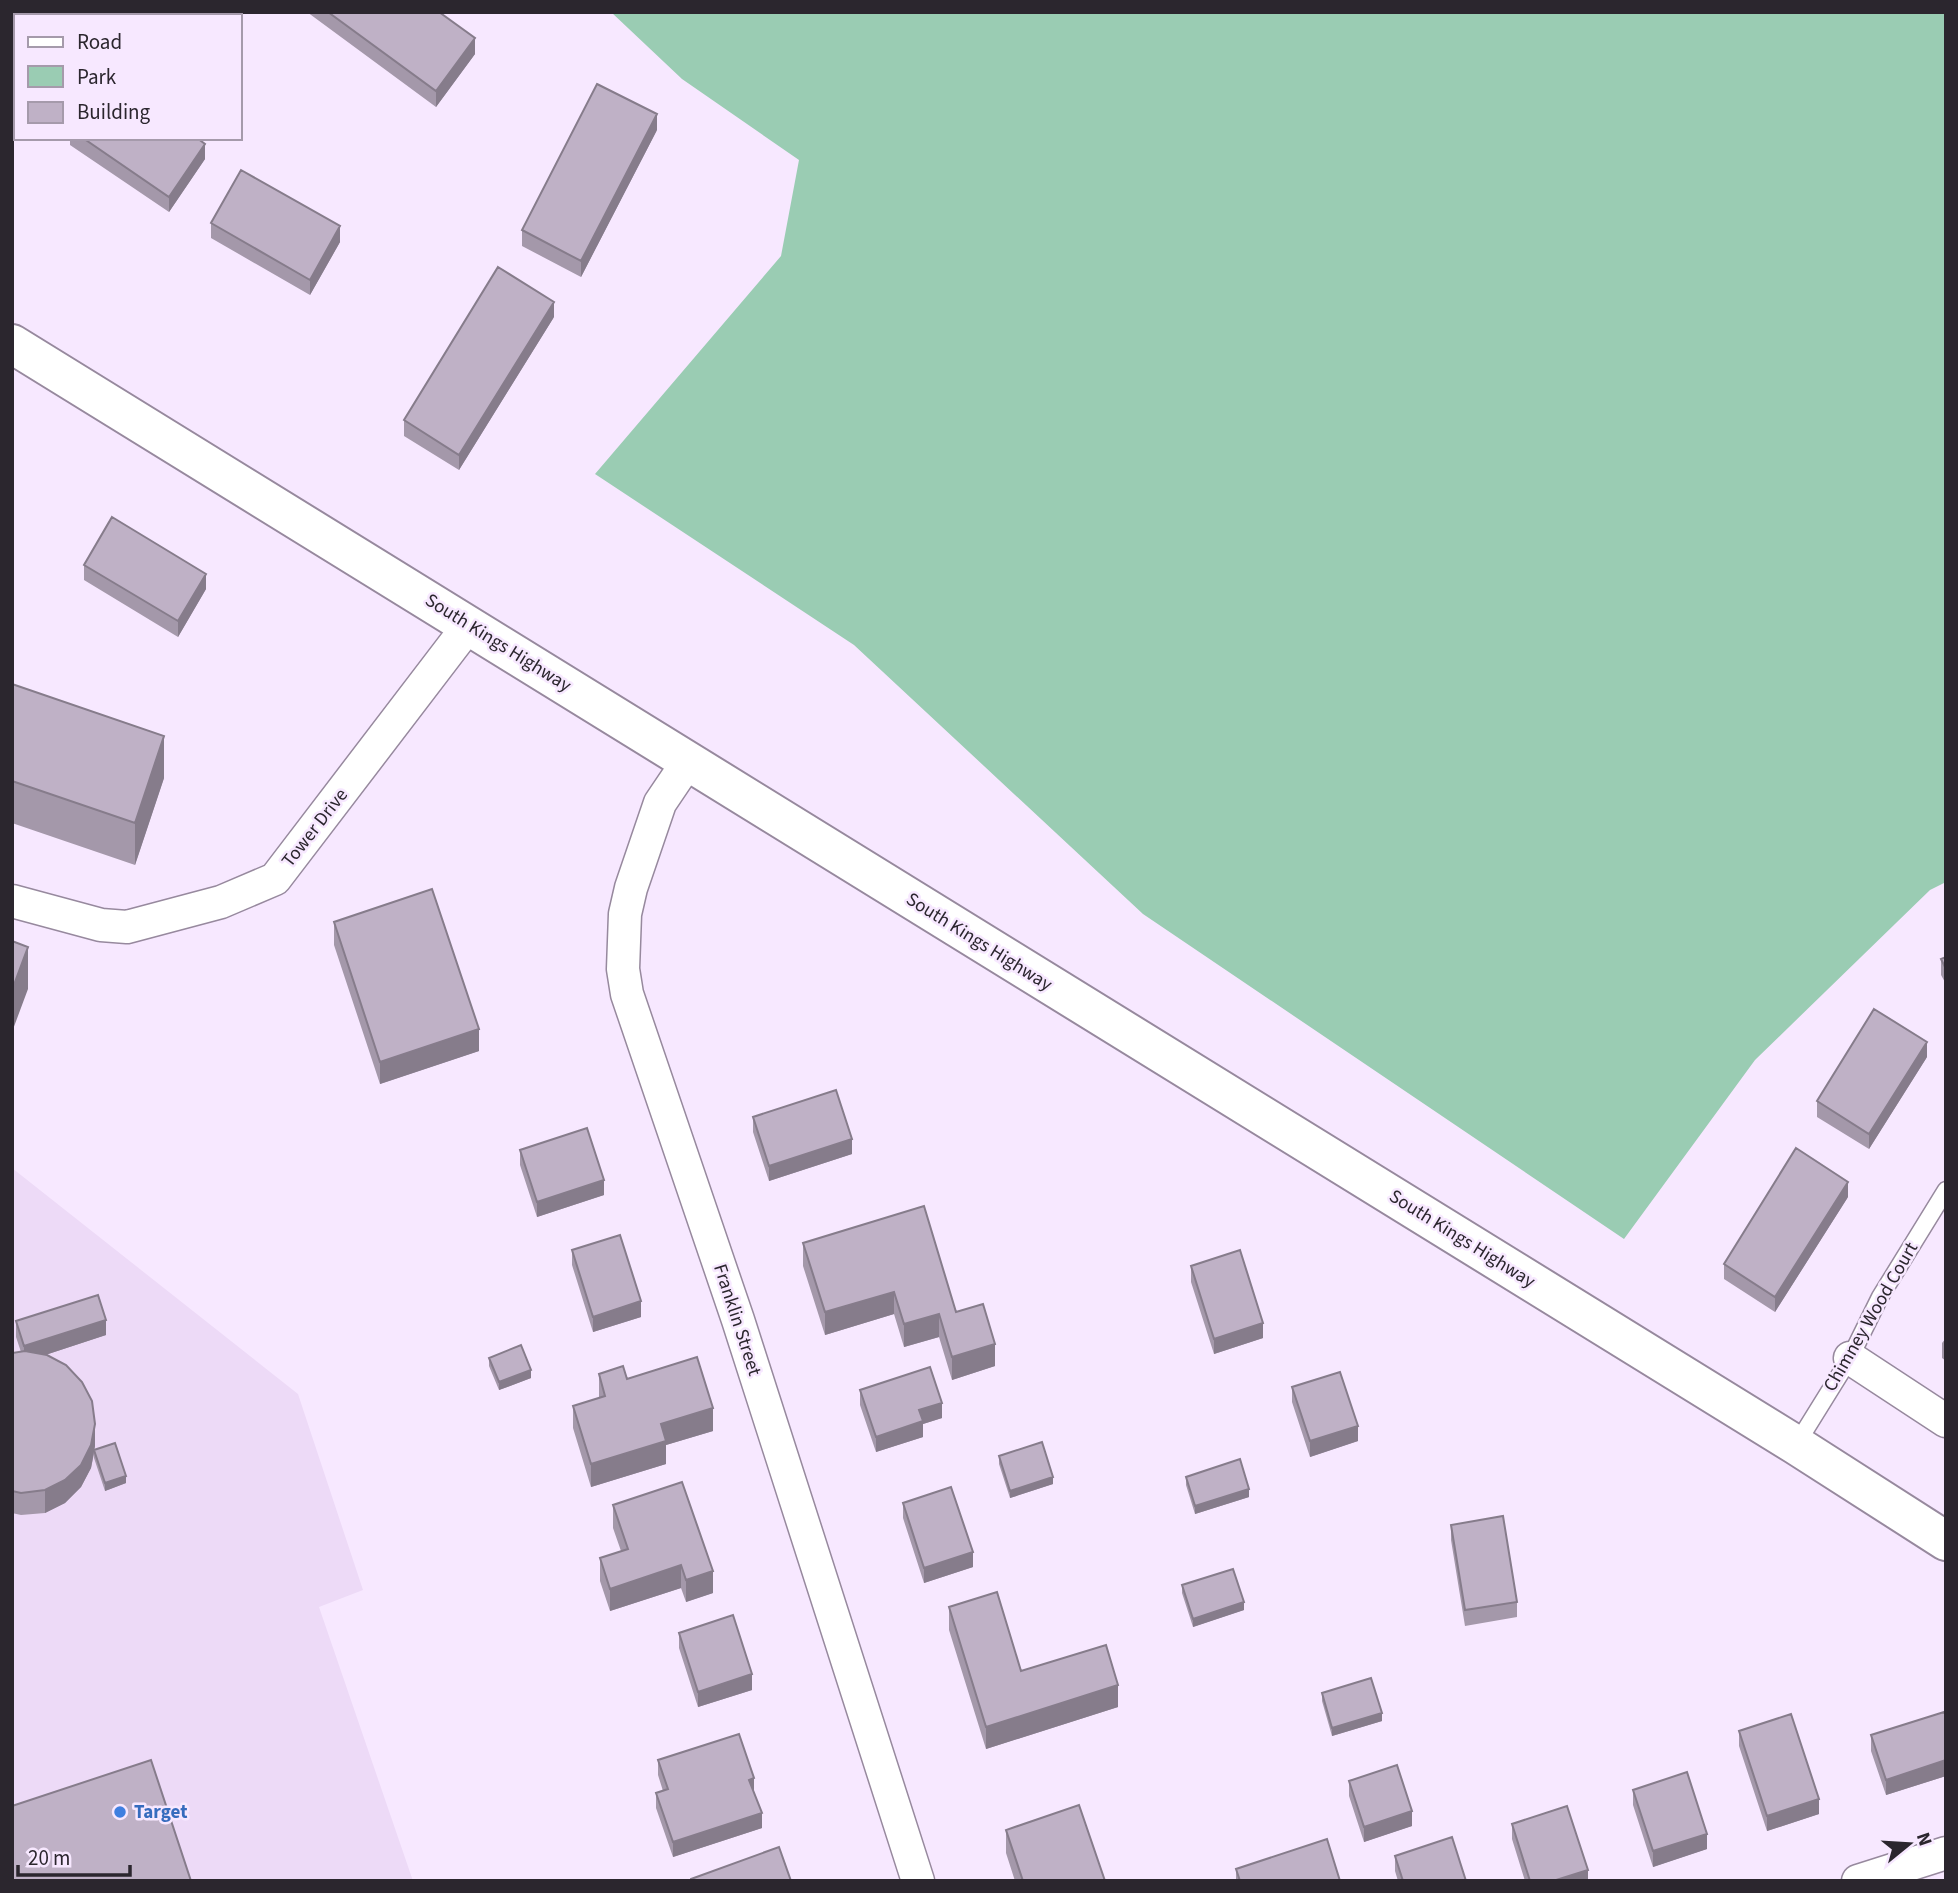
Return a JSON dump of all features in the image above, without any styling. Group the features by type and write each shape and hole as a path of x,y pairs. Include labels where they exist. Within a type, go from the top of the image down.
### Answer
{"main road":[{"name":"South Kings Highway","path":"12,344 1796,1445 1946,1541"}],"street":[{"name":"Tower Drive","path":"12,901 101,925 127,927 221,902 275,879 469,625"},
{"name":"Franklin Street","path":"687,763 660,803 631,888 625,914 623,969 627,994 738,1320 918,1881"},
{"path":"1850,1358 1946,1421"},
{"path":"1858,1881 1946,1853"}],"lane":[{"name":"Chimney Wood Court","path":"1796,1445 1850,1358 1880,1297 1946,1190"}],"shaded area":[{"path":"12,1168 298,1394 363,1590 319,1607 413,1881 12,1881"}],"green space":[{"path":"611,12 1946,12 1946,882 1930,890 1755,1060 1624,1239 1143,914 854,645 595,474 781,256 799,160 682,79"}],"building":[{"path":"328,12 439,12 475,38 436,91"},
{"path":"597,84 657,114 581,261 522,230"},
{"path":"86,140 200,140 205,144 169,197"},
{"path":"241,170 340,226 310,280 211,223"},
{"path":"498,267 554,302 459,455 404,420"},
{"path":"112,517 206,574 178,621 84,565"},
{"path":"12,684 164,736 135,823 12,781"},
{"path":"432,889 479,1029 380,1062 334,922"},
{"path":"12,941 28,947 12,990"},
{"path":"1874,1009 1927,1042 1869,1134 1817,1101"},
{"path":"836,1090 852,1139 769,1166 753,1117"},
{"path":"587,1128 604,1180 537,1202 520,1150"},
{"path":"1796,1148 1848,1182 1775,1297 1724,1264"},
{"path":"924,1206 956,1312 983,1304 995,1344 952,1357 939,1314 904,1324 894,1292 825,1312 803,1243"},
{"path":"620,1235 641,1301 593,1317 572,1250"},
{"path":"1240,1250 1263,1323 1214,1339 1191,1266"},
{"path":"98,1295 106,1320 24,1346 16,1321"},
{"path":"521,1345 531,1370 499,1382 489,1358"},
{"path":"25,1351 47,1355 66,1365 82,1382 92,1401 95,1424 91,1445 81,1465 65,1480 45,1490 21,1493 12,1491 12,1353"},
{"path":"697,1357 713,1408 661,1424 666,1441 591,1464 573,1406 605,1396 599,1374 623,1366 627,1379"},
{"path":"930,1367 942,1403 919,1410 923,1421 876,1437 860,1390"},
{"path":"1340,1372 1358,1426 1310,1441 1292,1387"},
{"path":"1042,1442 1053,1477 1010,1491 999,1456"},
{"path":"115,1443 126,1476 105,1483 94,1450"},
{"path":"1240,1459 1249,1489 1195,1506 1186,1477"},
{"path":"682,1482 713,1571 686,1580 681,1565 610,1589 600,1558 628,1549 613,1505"},
{"path":"951,1487 973,1552 924,1568 903,1503"},
{"path":"1503,1516 1517,1602 1465,1610 1451,1525"},
{"path":"1233,1569 1244,1602 1193,1619 1182,1585"},
{"path":"997,1592 1021,1671 1106,1645 1118,1685 986,1727 949,1607"},
{"path":"733,1615 752,1674 698,1692 679,1633"},
{"path":"1371,1678 1382,1713 1332,1728 1322,1693"},
{"path":"1944,1712 1946,1760 1886,1780 1871,1735"},
{"path":"1791,1714 1819,1799 1767,1816 1739,1731"},
{"path":"739,1734 754,1778 749,1780 762,1813 673,1842 656,1793 668,1789 658,1760"},
{"name":"Target","path":"151,1760 191,1881 12,1881 12,1806"},
{"path":"1397,1765 1412,1811 1364,1827 1349,1781"},
{"path":"1687,1772 1707,1834 1653,1851 1633,1790"},
{"path":"1079,1805 1105,1881 1023,1881 1006,1830"},
{"path":"1567,1806 1588,1870 1553,1881 1530,1881 1512,1824"},
{"path":"1452,1837 1466,1881 1403,1881 1395,1856"},
{"path":"1327,1839 1340,1881 1240,1881 1236,1869"},
{"path":"779,1847 791,1881 691,1881 691,1879"}],"place":[{"name":"Target","path":"120,1812"}]}
